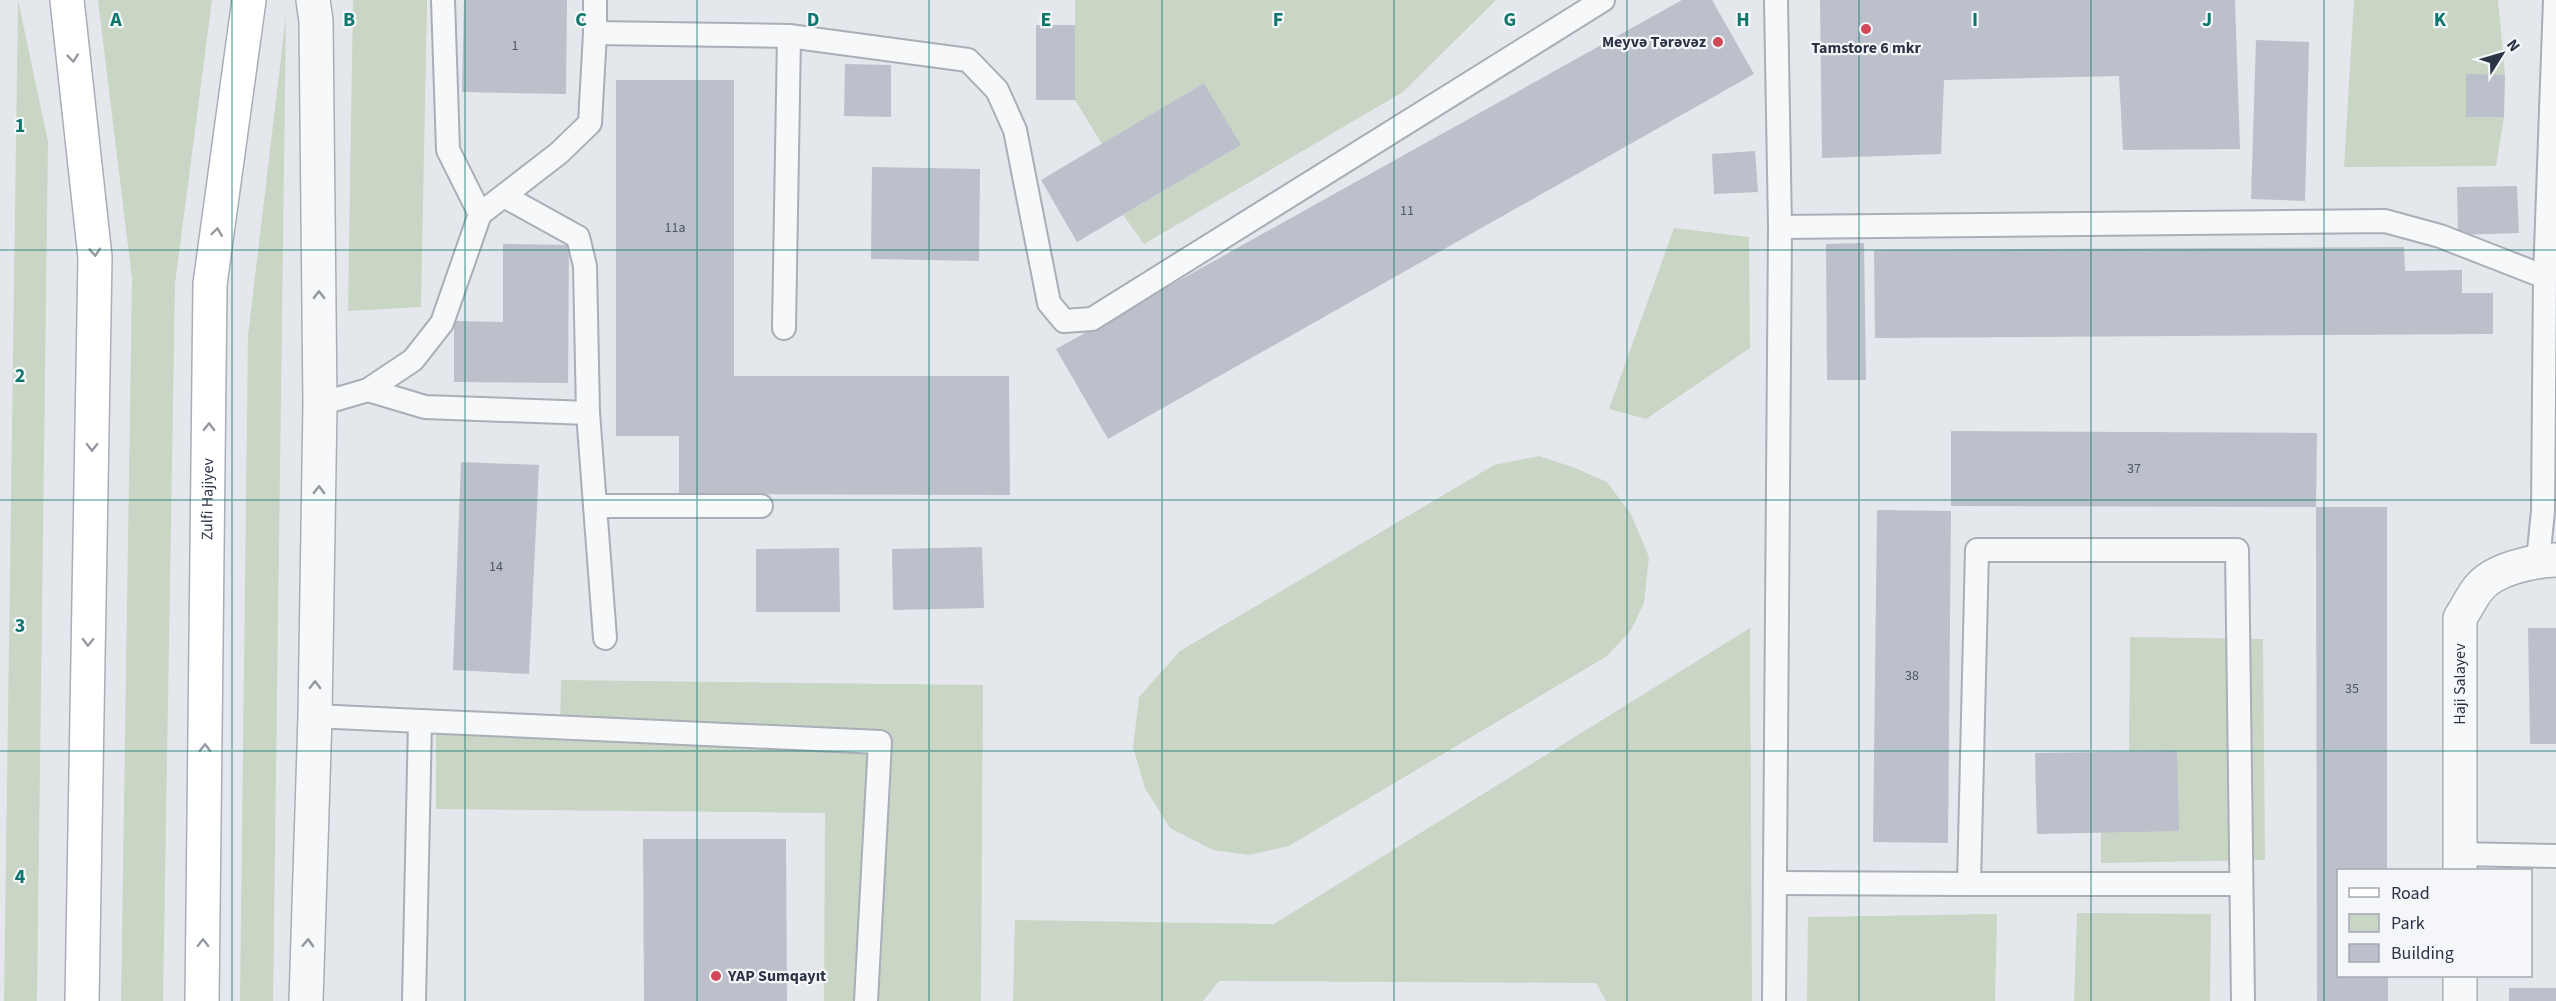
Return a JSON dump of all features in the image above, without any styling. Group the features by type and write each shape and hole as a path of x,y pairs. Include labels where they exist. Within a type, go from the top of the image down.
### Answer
{"main road":[{"path":"67,0 95,257 82,1001"},
{"name":"Zulfi Hajiyev","path":"202,1001 210,284 249,0"}],"street":[{"path":"306,1001 315,716 320,404 316,21 313,0"},
{"name":"Haji Salayev","path":"2460,862 2460,618 2479,588 2505,570 2547,560"},
{"path":"2460,977 2460,1001"}],"lane":[{"path":"443,0 448,150 480,214"},
{"path":"320,404 368,390 413,360 442,323 480,214 560,153 590,123 595,0"},
{"path":"595,33 789,36 968,60 997,90 1015,130 1049,303 1064,321 1092,319 1603,0"},
{"path":"1774,1001 1780,227 1776,0"},
{"path":"2547,560 2542,511 2545,278 2555,0"},
{"path":"784,328 789,36"},
{"path":"504,196 578,237 585,266 588,413 604,638"},
{"path":"1780,227 2385,220 2440,236 2545,278"},
{"path":"368,390 425,407 588,413"},
{"path":"595,506 761,506"},
{"path":"1969,884 1977,550 2237,550 2243,1001"},
{"path":"315,716 880,742 866,1001"},
{"path":"414,1001 420,721"},
{"path":"2460,862 2556,856"},
{"path":"1774,883 2241,884"}],"green space":[{"path":"18,0 48,142 37,1001 4,1001"},
{"path":"98,0 212,0 175,284 163,1001 121,1001 132,279"},
{"path":"353,0 427,0 421,307 348,311"},
{"path":"1075,0 1496,0 1403,92 1144,244 1123,215 1241,145 1204,83 1102,144 1075,100"},
{"path":"2354,0 2498,0 2505,75 2467,75 2466,116 2504,117 2496,166 2344,167"},
{"path":"286,15 273,1001 240,1001 248,336"},
{"path":"1674,228 1749,237 1750,348 1646,419 1609,409"},
{"path":"1539,456 1607,482 1631,514 1649,557 1644,603 1631,630 1607,656 1289,846 1249,855 1213,850 1170,828 1145,788 1133,747 1139,697 1180,651 1494,465"},
{"path":"1750,628 1752,1001 1606,1001 1596,983 1219,981 1203,1001 1013,1001 1015,920 1274,924"},
{"path":"2130,637 2263,639 2265,860 2101,863 2101,833 2176,751 2129,751"},
{"path":"561,680 983,685 981,1001 824,1001 825,813 436,809 436,733 560,734"},
{"path":"2077,913 2211,914 2210,1001 2074,1001"},
{"path":"1997,914 1995,1001 1807,1001 1808,917"}],"building":[{"path":"464,0 567,0 566,94 462,92"},
{"path":"1682,0 1712,0 1754,74 1108,439 1056,349"},
{"path":"1820,0 2235,0 2240,149 2123,150 2119,76 1944,80 1941,154 1822,158"},
{"path":"1036,25 1075,25 1075,100 1036,100"},
{"path":"2256,40 2309,42 2305,201 2251,199"},
{"path":"845,64 891,65 891,117 844,116"},
{"path":"2466,74 2505,75 2504,117 2466,117"},
{"path":"616,80 734,80 734,376 1009,376 1010,495 679,494 679,436 616,436"},
{"path":"1204,83 1241,145 1077,242 1041,180"},
{"path":"1755,151 1758,192 1714,194 1712,154"},
{"path":"872,167 980,169 979,261 871,259"},
{"path":"2517,186 2519,233 2458,235 2457,187"},
{"path":"1864,243 1866,380 1827,380 1826,244"},
{"path":"503,244 569,245 568,383 454,382 454,321 503,322"},
{"path":"2404,247 2405,271 2462,270 2462,293 2493,293 2493,334 1875,338 1874,250"},
{"path":"1951,431 2317,433 2316,507 1951,506"},
{"path":"461,462 539,465 529,674 453,670"},
{"path":"2316,507 2387,507 2387,869 2337,869 2337,977 2388,977 2388,1001 2317,1001"},
{"path":"1877,510 1951,511 1948,843 1873,842"},
{"path":"982,547 984,608 893,610 892,549"},
{"path":"839,548 840,612 756,612 756,549"},
{"path":"2528,628 2556,628 2556,744 2530,744"},
{"path":"2177,751 2179,831 2037,834 2035,753"},
{"path":"643,839 786,839 787,1001 644,1001"},
{"path":"2509,988 2556,988 2556,1001 2509,1001"}],"place":[{"name":"Tamstore 6 mkr","path":"1866,29"},
{"name":"Meyvə Tərəvəz","path":"1718,42"},
{"name":"YAP Sumqayıt","path":"716,976"}]}
